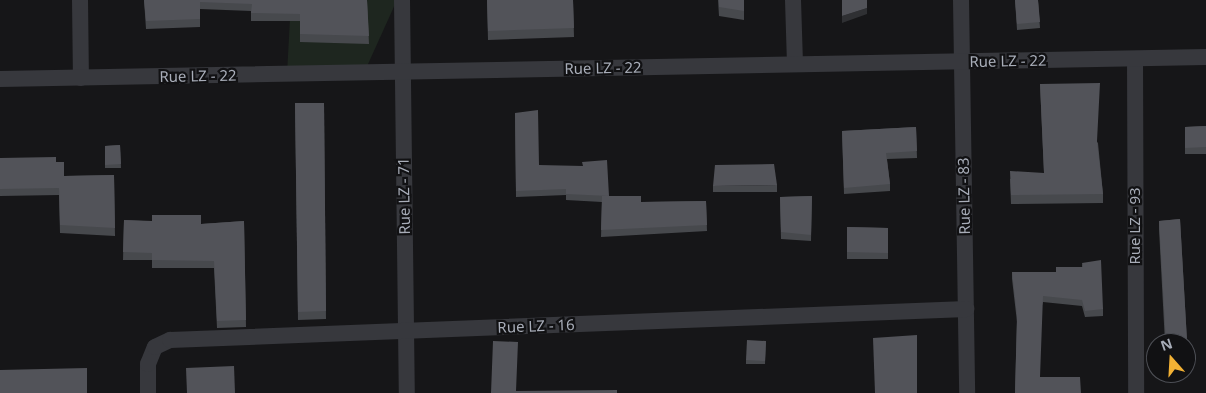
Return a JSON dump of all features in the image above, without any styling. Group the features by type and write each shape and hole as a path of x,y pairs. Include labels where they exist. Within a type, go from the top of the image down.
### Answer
{"street":[{"path":"80,0 81,78"},
{"name":"Rue LZ - 71","path":"402,0 407,393"},
{"path":"793,0 795,64"},
{"name":"Rue LZ - 83","path":"961,0 966,393"},
{"name":"Rue LZ - 22","path":"0,79 1206,58"},
{"name":"Rue LZ - 93","path":"1135,59 1136,393"},
{"name":"Rue LZ - 16","path":"148,393 148,364 155,348 170,340 966,308"}],"shaded area":[{"path":"291,0 397,0 364,73 287,74"}],"building":[{"path":"144,0 367,0 369,36 300,34 300,14 251,13 252,4 200,2 200,19 146,21"},
{"path":"487,0 573,0 574,28 488,31"},
{"path":"719,0 744,0 744,11 719,7"},
{"path":"842,0 867,0 867,8 842,16"},
{"path":"1015,0 1038,0 1040,22 1017,24"},
{"path":"1100,83 1097,141 1103,194 1011,195 1010,171 1044,173 1040,84"},
{"path":"295,103 324,103 326,311 298,312"},
{"path":"538,110 539,165 583,166 582,162 607,160 609,196 566,194 566,189 516,191 515,113"},
{"path":"1206,126 1206,147 1185,148 1185,127"},
{"path":"916,127 917,151 886,153 890,184 844,188 842,131"},
{"path":"120,145 121,164 105,165 105,146"},
{"path":"56,157 56,162 64,162 64,176 114,175 115,228 60,225 59,188 0,189 0,158"},
{"path":"774,164 777,185 713,186 715,165"},
{"path":"602,196 641,196 641,202 706,201 707,225 601,230"},
{"path":"812,196 811,235 781,232 780,197"},
{"path":"152,215 201,215 201,224 244,221 246,320 217,321 214,261 152,260 152,253 123,252 124,220 152,221"},
{"path":"1180,219 1187,333 1165,333 1159,221"},
{"path":"847,227 888,228 888,253 847,252"},
{"path":"1101,260 1103,309 1085,311 1082,300 1043,296 1040,377 1080,377 1081,393 1015,393 1017,316 1012,272 1056,272 1056,267 1083,267 1082,263"},
{"path":"917,335 917,393 875,393 873,338"},
{"path":"747,340 766,341 765,361 746,360"},
{"path":"493,341 518,342 516,391 617,390 617,393 491,393"},
{"path":"234,366 235,393 187,393 186,368"},
{"path":"87,368 87,393 0,393 0,370"}]}
